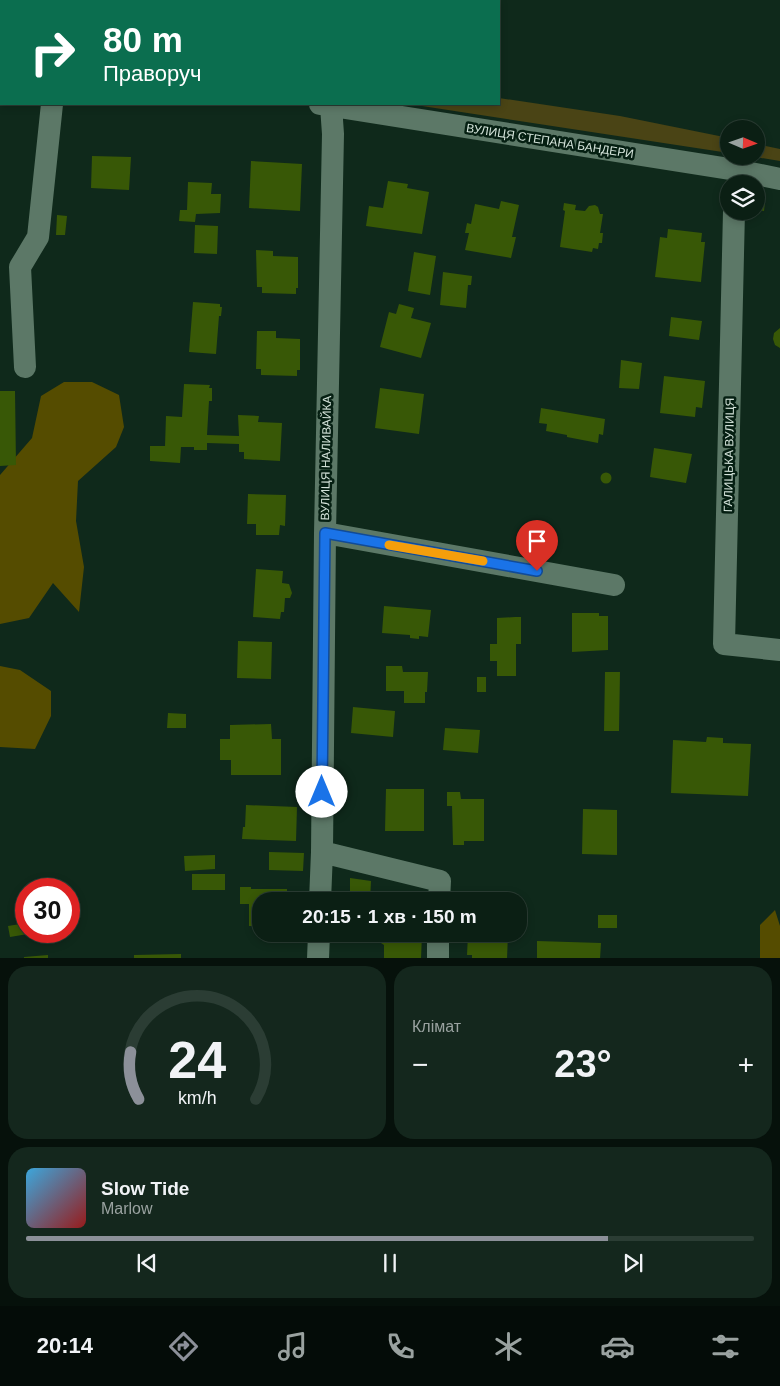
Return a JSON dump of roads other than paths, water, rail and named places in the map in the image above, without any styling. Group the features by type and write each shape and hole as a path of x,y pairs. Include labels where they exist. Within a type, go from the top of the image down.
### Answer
{"street":[{"path":"25,367 20,267 38,237 52,105"},
{"name":"ВУЛИЦЯ СТЕПАНА БАНДЕРИ","path":"325,105 724,175"},
{"name":"ВУЛИЦЯ НАЛИВАЙКА","path":"320,892 333,134 325,105"},
{"name":"ВУЛИЦЯ СТЕПАНА БАНДЕРИ","path":"765,178 780,179"},
{"name":"ГАЛИЦЬКА ВУЛИЦЯ","path":"734,220 724,644 780,650"},
{"path":"325,533 614,585"},
{"path":"322,852 440,881 439,892"},
{"path":"318,958 319,942"},
{"path":"438,942 438,958"}]}
